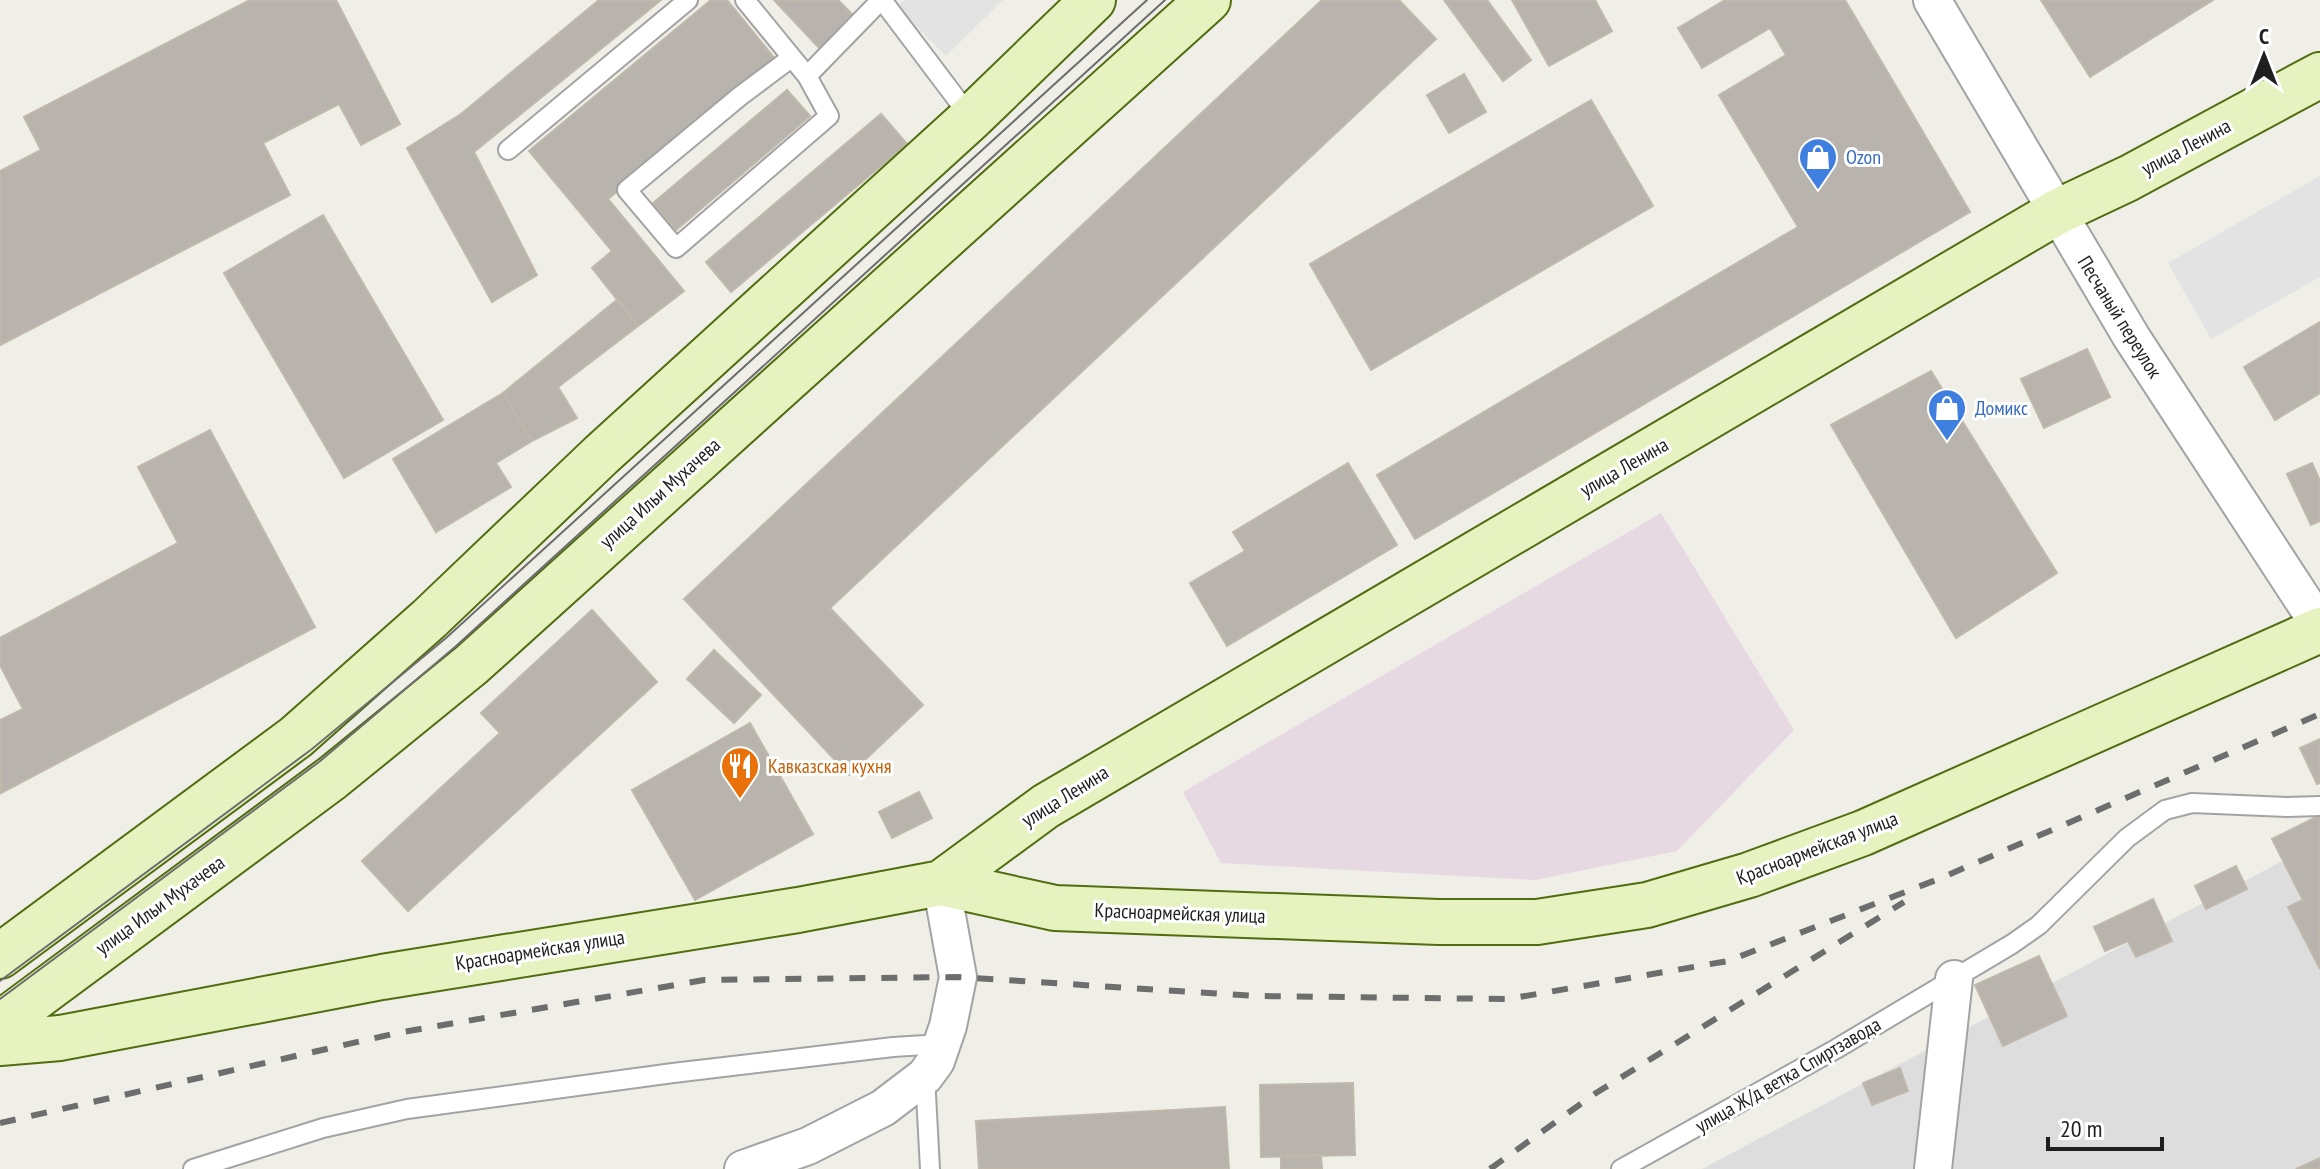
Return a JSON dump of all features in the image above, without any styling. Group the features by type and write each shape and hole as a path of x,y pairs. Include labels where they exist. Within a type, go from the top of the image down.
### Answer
{"main road":[{"path":"0,956 296,737 429,619 971,118 1093,0"},
{"name":"улица Ильи Мухачева","path":"0,1024 332,778 471,665 1208,0"},
{"name":"улица Ленина","path":"941,883 1046,806 2057,212 2129,178 2320,75"},
{"path":"621,439 669,485"},
{"name":"Красноармейская улица","path":"0,1043 60,1038 382,977 798,910 941,883 1055,908 1439,922 1537,922 1647,905 1749,875 1863,833 2320,628"}],"street":[{"name":"Песчаный переулок","path":"1932,0 2132,338 2320,628"},
{"path":"743,1169 808,1146 883,1108 925,1076 936,1061 958,977 941,883"},
{"path":"1933,1169 1954,979"}],"lane":[{"path":"508,150 688,0"},
{"path":"745,0 807,76 829,116 676,248 627,190 791,58"},
{"path":"807,76 881,0 971,118"},
{"name":"улица Ж/д ветка Спиртзавода","path":"1621,1169 1836,1049 2039,925 2127,838 2165,810 2192,803 2320,806"},
{"path":"193,1169 323,1128 447,1102 942,1044"},
{"path":"925,1076 930,1169"}],"shaded area":[{"path":"904,0 1003,0 946,56 897,7"},
{"path":"2320,176 2320,277 2211,339 2168,263"},
{"path":"1661,513 1794,730 1677,851 1535,880 1221,863 1183,792"},
{"path":"2320,841 2320,1169 1702,1169"}],"building":[{"path":"250,0 336,0 400,124 361,145 339,104 263,143 290,195 0,345 0,171 41,150 24,117"},
{"path":"599,0 661,0 474,152 537,275 492,302 407,148 461,114"},
{"path":"711,0 727,0 776,60 608,199 684,291 638,326 592,268 612,251 529,151"},
{"path":"774,0 838,0 854,16 821,50"},
{"path":"1322,0 1399,0 1436,39 830,608 923,705 849,775 684,599"},
{"path":"1444,0 1487,0 1531,60 1503,81"},
{"path":"1512,0 1595,0 1612,31 1549,66"},
{"path":"1725,0 1845,0 1970,212 1415,539 1377,475 1798,227 1719,95 1786,55 1770,28 1702,68 1678,28"},
{"path":"2041,0 2213,0 2090,77"},
{"path":"1464,74 1486,112 1449,133 1427,95"},
{"path":"787,90 810,116 676,230 653,203"},
{"path":"1591,100 1653,206 1371,370 1310,264"},
{"path":"881,114 907,144 731,292 706,262"},
{"path":"323,215 443,420 344,478 224,273"},
{"path":"618,299 638,326 558,387 577,418 532,441 503,393"},
{"path":"2320,322 2320,393 2275,420 2244,367"},
{"path":"2087,349 2110,397 2044,428 2021,379"},
{"path":"1931,371 2057,573 1956,638 1831,425"},
{"path":"503,393 532,441 496,463 511,487 436,532 393,459"},
{"path":"210,430 315,627 1,793 0,720 23,709 0,665 0,638 178,543 138,467"},
{"path":"1348,463 1397,545 1227,646 1190,583 1245,551 1233,532"},
{"path":"2312,463 2320,481 2320,521 2311,525 2287,474"},
{"path":"592,610 657,682 408,911 362,861 500,733 481,713"},
{"path":"714,650 761,695 734,723 687,679"},
{"path":"750,723 813,834 695,900 632,790"},
{"path":"2320,739 2320,783 2317,784 2300,748"},
{"path":"919,792 932,818 892,838 879,812"},
{"path":"2320,815 2320,969 2288,907 2303,900 2272,839"},
{"path":"2236,866 2247,889 2206,909 2195,886"},
{"path":"2153,899 2172,941 2136,957 2128,941 2105,951 2094,927"},
{"path":"2039,956 2067,1016 2003,1046 1975,985"},
{"path":"1900,1068 1908,1091 1872,1105 1863,1083"},
{"path":"1353,1083 1355,1155 1261,1157 1260,1085"},
{"path":"1225,1107 1229,1169 979,1169 976,1121"},
{"path":"1321,1155 1322,1169 1281,1169 1281,1156"},
{"path":"2320,1158 2320,1169 2296,1169"}],"tram line":[{"path":"0,981 312,749 446,638 1147,0"},
{"path":"0,999 319,762 455,647 1165,0"}],"railway":[{"path":"0,1123 397,1033 704,980 958,977 1255,996 1508,999 1728,961 1941,878 2320,714"},
{"path":"1490,1169 1596,1093 1904,902"}],"place":[{"name":"Ozon","path":"1818,191"},
{"name":"Домикс","path":"1947,442"},
{"name":"Кавказская кухня","path":"740,800"}]}
